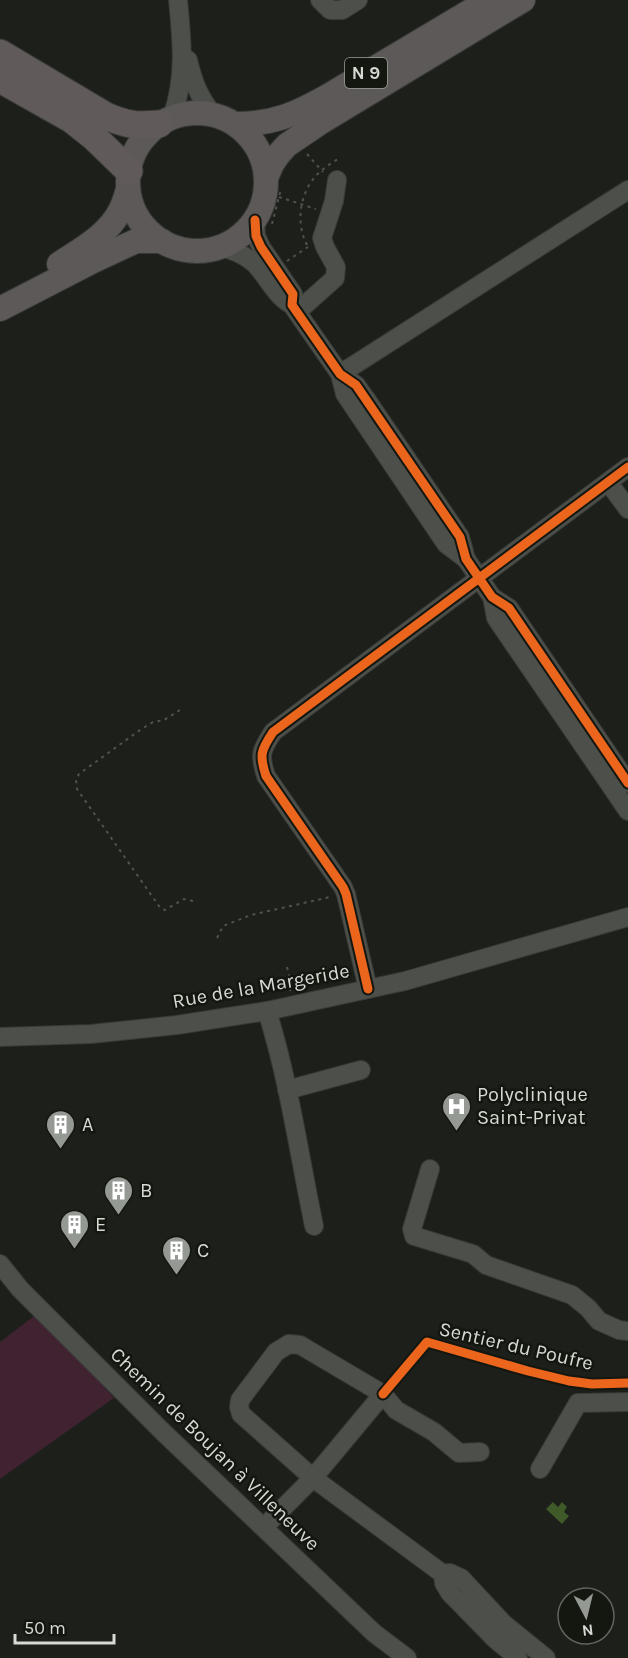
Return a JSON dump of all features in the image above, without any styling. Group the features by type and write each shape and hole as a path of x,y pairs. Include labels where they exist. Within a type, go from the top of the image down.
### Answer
{"highway":[{"path":"0,53 121,123 138,126 166,120"},
{"path":"0,79 71,119 95,138 128,180"}],"main road":[{"name":"N 9","path":"236,124 268,122 305,108 489,0"},
{"name":"N 9","path":"276,187 272,164 287,145 330,116 523,0"},
{"path":"0,298 47,273 100,236 121,210 133,156 139,144 147,134 166,120 190,113 213,114 236,124 256,146 276,187 264,200 263,224 220,247 194,251 180,249 162,241 145,227 132,206 128,180"},
{"path":"0,309 93,261 136,242 162,241"}],"street":[{"path":"166,120 178,101 182,80 178,0"},
{"path":"320,0 330,10 342,10 357,0"},
{"path":"181,32 193,82 205,105 213,114"},
{"path":"294,309 335,278 336,267 315,242 334,201 329,175"},
{"path":"340,374 628,190"},
{"path":"263,224 256,236 293,294 294,309"},
{"path":"220,247 234,250 255,264 283,300 294,309 340,374 362,392 460,537 466,559 492,597 509,608 628,783"},
{"path":"368,989 343,887 266,777 261,762 262,747 273,732 628,467"},
{"path":"608,482 628,509"},
{"path":"492,597 496,618 628,811"},
{"name":"Rue de la Margeride","path":"0,1037 91,1034 177,1025 288,1007 405,981 628,917"},
{"path":"267,1011 301,1153 303,1175 314,1226"},
{"path":"287,1090 361,1070"},
{"path":"430,1169 412,1230 414,1236 473,1254 486,1264 572,1295 588,1308 599,1322 628,1331"},
{"name":"Chemin de Boujan à Villeneuve","path":"0,1264 20,1289 123,1392 374,1633 407,1658"},
{"path":"480,1452 459,1453 434,1432 396,1410 383,1394 300,1345 289,1344 276,1352 240,1400 241,1414 313,1478 443,1574 450,1573 461,1578 504,1624 546,1658"},
{"path":"264,1527 313,1478 383,1394"},
{"path":"540,1469 578,1402 628,1402"},
{"path":"443,1574 444,1583 450,1593 495,1639 518,1658"}],"path":[{"path":"306,153 329,175"},
{"path":"287,261 315,242 302,233 301,204 313,180 329,175 338,159"},
{"path":"263,224 276,187 301,204 330,213"},
{"path":"180,710 140,730 79,774 76,780 77,789 160,909 165,910 184,899 193,901"},
{"path":"217,938 223,926 251,915 338,895 340,905 348,902"},
{"path":"286,967 291,984 288,1007"}],"shaded area":[{"path":"34,1316 52,1328 114,1398 0,1479 0,1342"},
{"path":"553,1502 558,1507 562,1502 567,1507 564,1512 569,1516 562,1524 546,1509"}],"cycle path":[{"path":"255,220 256,236 293,294 292,305 340,374 356,385 460,537 466,559 492,597 509,608 628,783"},
{"path":"368,989 346,894 266,776 262,763 262,753 266,744 273,732 628,467"},
{"name":"Sentier du Poufre","path":"383,1394 427,1342 569,1381 592,1384 628,1383"}],"place":[{"name":"Polyclinique Saint-Privat","path":"456,1132"},
{"name":"A","path":"61,1150"},
{"name":"B","path":"119,1216"},
{"name":"E","path":"74,1250"},
{"name":"C","path":"176,1276"}]}
